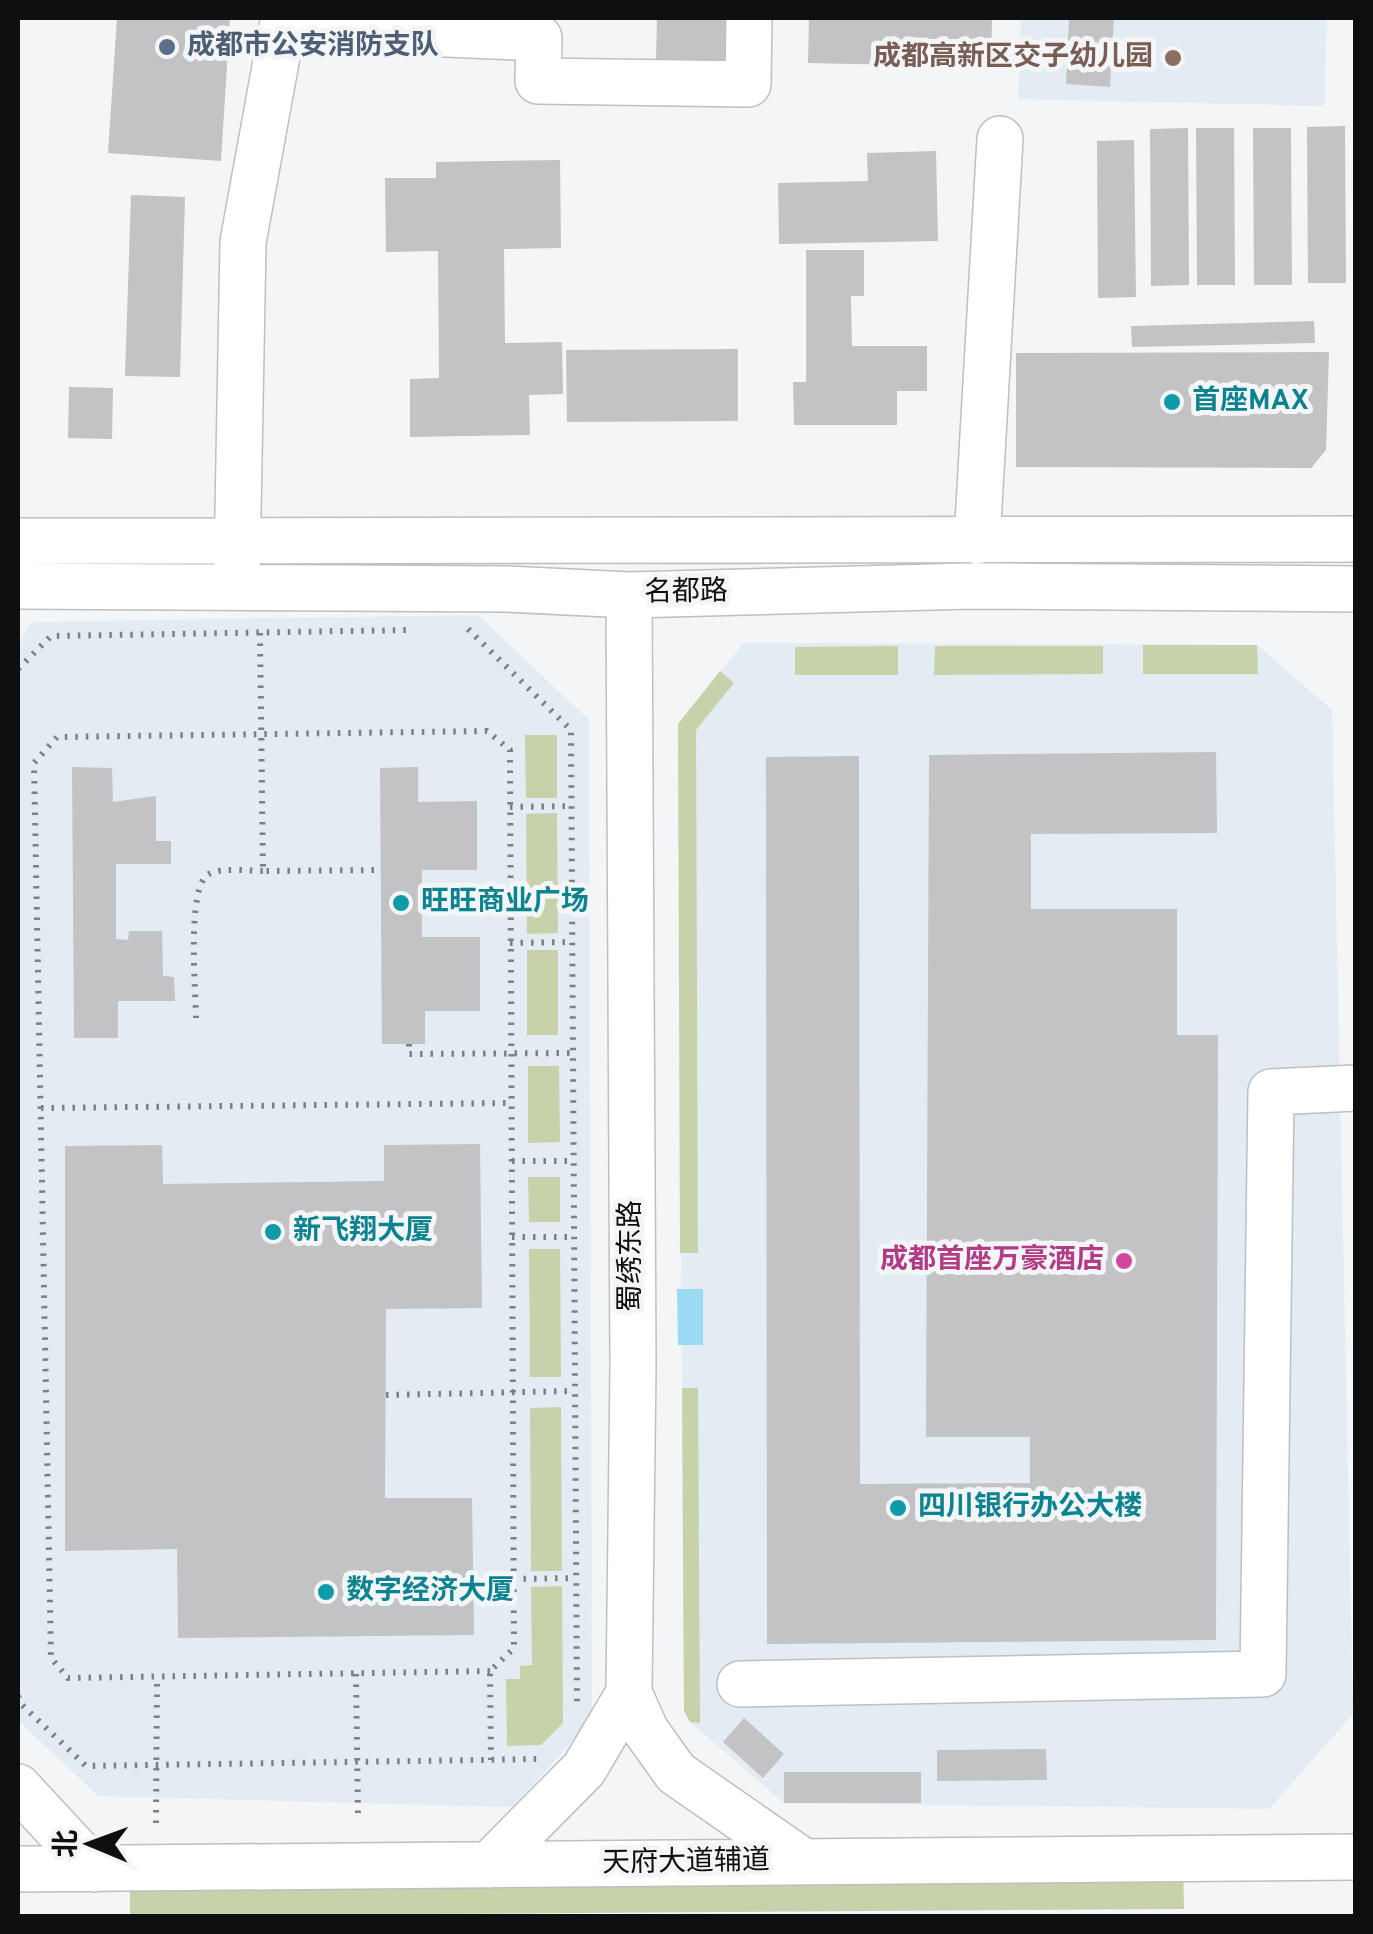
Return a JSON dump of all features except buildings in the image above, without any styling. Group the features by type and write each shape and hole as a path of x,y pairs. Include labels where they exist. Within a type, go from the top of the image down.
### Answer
{"street":[{"path":"236,586 242,242 283,22 539,38 538,81 748,84 750,18"},
{"path":"977,541 1000,139"},
{"path":"18,541 1356,540"},
{"name":"名都路","path":"18,586 629,594 971,586 1356,589"},
{"name":"蜀绣东路","path":"629,594 633,1365 629,1693"},
{"path":"740,1684 1263,1674 1270,1092 1356,1088"},
{"path":"629,1693 646,1730 676,1773 804,1862"},
{"path":"488,1865 584,1768 629,1693"},
{"path":"18,1787 94,1869"},
{"name":"天府大道辅道","path":"18,1869 1356,1857"}],"path":[{"path":"453,629 472,629 570,730 577,1723"},
{"path":"18,669 50,636 414,630"},
{"path":"260,633 263,871"},
{"path":"487,731 510,750 510,806 514,1648 490,1671 68,1678 51,1658 34,763 57,737 487,731"},
{"path":"510,806 571,806"},
{"path":"196,1018 195,900 201,880 211,872 381,870"},
{"path":"510,943 572,942"},
{"path":"409,1044 409,1054 572,1053"},
{"path":"41,1108 511,1103"},
{"path":"512,1161 573,1161"},
{"path":"512,1237 574,1237"},
{"path":"386,1394 574,1391"},
{"path":"513,1579 576,1578"},
{"path":"490,1671 492,1760"},
{"path":"356,1674 358,1819"},
{"path":"156,1823 157,1676"},
{"path":"18,1696 86,1766 542,1759"},
{"path":"530,1772 554,1747"}],"shaded area":[{"name":"成都高新区交子幼儿园","path":"1021,18 1327,18 1324,106 1018,99"},
{"path":"478,615 589,720 592,1719 513,1807 98,1796 18,1720 18,647 31,622"},
{"path":"744,643 1257,645 1332,710 1353,1714 1269,1809 784,1803 690,1722 684,1711 678,724"}],"green space":[{"path":"1143,645 1257,645 1258,674 1143,674"},
{"path":"898,646 898,675 795,675 795,647"},
{"path":"935,646 1103,646 1103,674 934,675"},
{"path":"720,671 734,683 696,730 698,1253 680,1253 678,724"},
{"path":"525,735 557,735 557,798 526,798"},
{"path":"557,813 558,933 527,934 526,814"},
{"path":"527,950 558,950 558,1035 527,1035"},
{"path":"528,1066 559,1066 560,1142 528,1143"},
{"path":"528,1177 560,1177 560,1222 529,1222"},
{"path":"529,1249 560,1249 561,1377 530,1377"},
{"path":"682,1388 698,1388 700,1723 690,1722 684,1711"},
{"path":"561,1407 562,1571 531,1571 530,1408"},
{"path":"562,1586 563,1723 541,1745 507,1746 506,1679 520,1679 520,1666 532,1665 531,1587"},
{"path":"1183,1866 1184,1909 130,1916 130,1873"}],"water":[{"path":"677,1289 703,1289 703,1345 678,1345"}],"place":[{"name":"成都市公安消防支队","path":"167,47"},
{"name":"成都高新区交子幼儿园","path":"1173,58"},
{"name":"首座MAX","path":"1172,402"},
{"name":"旺旺商业广场","path":"401,903"},
{"name":"新飞翔大厦","path":"273,1232"},
{"name":"成都首座万豪酒店","path":"1124,1261"},
{"name":"四川银行办公大楼","path":"898,1508"},
{"name":"数字经济大厦","path":"326,1592"}]}
